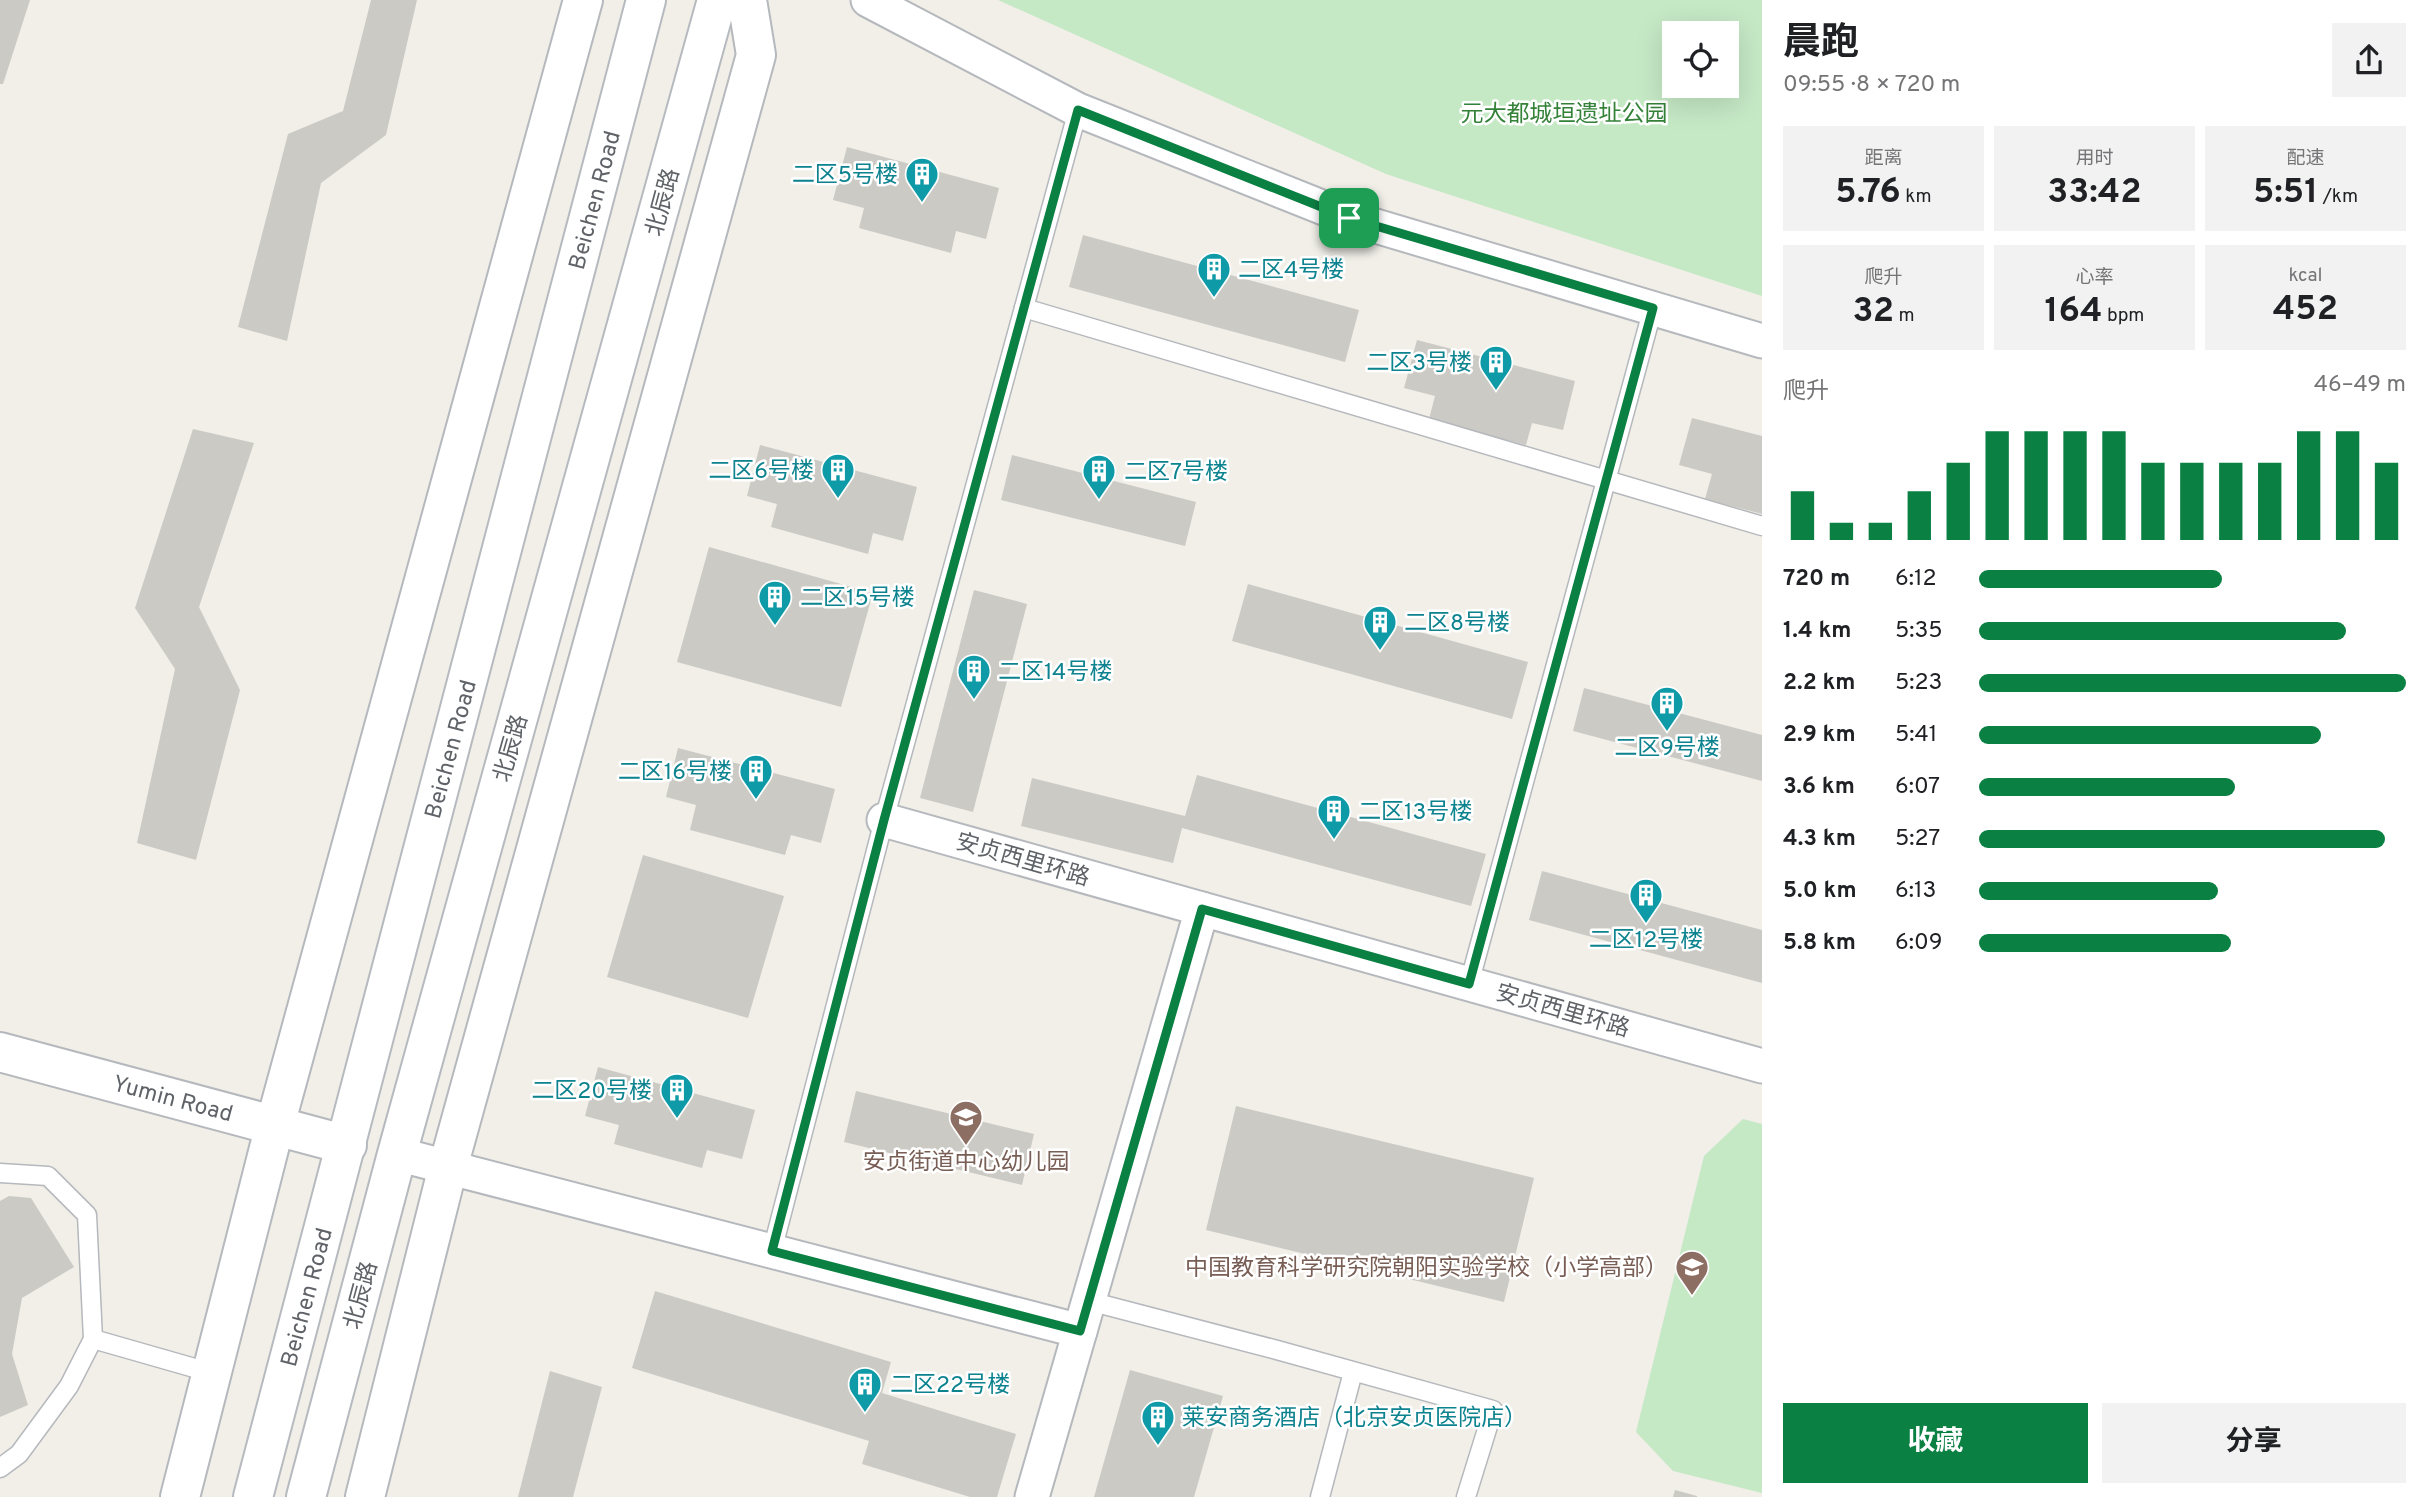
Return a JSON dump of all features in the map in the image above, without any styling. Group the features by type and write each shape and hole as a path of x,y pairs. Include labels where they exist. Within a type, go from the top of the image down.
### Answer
{"street":[{"path":"180,1497 275,1125 583,0"},
{"name":"Beichen Road","path":"254,1497 646,0"},
{"name":"北辰路","path":"306,1497 397,1154 718,0"},
{"path":"365,1497 448,1167 756,55 747,0"},
{"path":"867,0 1078,110 1349,218 1762,341"},
{"name":"安贞西里环路","path":"884,820 1762,1066"},
{"path":"1032,1497 1202,909"},
{"name":"Yumin Road","path":"0,1052 347,1144"},
{"path":"397,1154 772,1251 1084,1316"}],"lane":[{"path":"772,1251 884,820 1078,110"},
{"path":"1024,308 1762,526"},
{"path":"1469,984 1653,308"},
{"path":"0,1173 48,1176 87,1215 93,1339 69,1386 19,1454 0,1468"},
{"path":"1084,1316 1353,1372 1493,1410 1466,1497"},
{"path":"93,1339 212,1373"},
{"path":"1320,1497 1353,1372"}],"green space":[{"name":"元大都城垣遗址公园","path":"998,0 1762,0 1762,296 1386,174"},
{"path":"1743,1119 1762,1124 1762,1493 1673,1471 1636,1432 1704,1156"}],"building":[{"path":"0,0 30,0 3,84 0,84"},
{"path":"371,0 417,0 386,135 321,183 287,341 238,327 288,134 343,111"},
{"name":"二区5号楼","path":"847,147 999,188 986,239 956,231 951,253 859,228 864,208 833,200"},
{"name":"二区4号楼","path":"1083,235 1359,310 1345,362 1069,287"},
{"name":"二区3号楼","path":"1417,340 1575,381 1563,430 1532,423 1526,445 1429,419 1435,396 1404,388"},
{"path":"1692,418 1762,436 1762,514 1705,499 1712,474 1679,465"},
{"path":"193,429 254,443 199,607 240,690 196,860 137,843 175,669 135,608"},
{"name":"二区6号楼","path":"760,445 917,487 903,541 873,533 868,554 771,527 777,504 747,496"},
{"name":"二区7号楼","path":"1012,455 1196,502 1185,546 1001,500"},
{"name":"二区15号楼","path":"709,547 873,593 841,707 677,662"},
{"name":"二区8号楼","path":"1248,584 1528,662 1512,719 1232,641"},
{"name":"二区14号楼","path":"974,590 1027,604 973,812 920,798"},
{"name":"二区9号楼","path":"1584,688 1762,735 1762,781 1573,731"},
{"name":"二区16号楼","path":"678,748 835,789 821,843 791,835 785,855 690,830 696,805 666,797"},
{"name":"二区13号楼","path":"1197,775 1486,854 1471,906 1182,828 1173,863 1021,826 1032,778 1185,816"},
{"path":"643,855 784,896 748,1018 607,977"},
{"name":"二区12号楼","path":"1542,871 1762,930 1762,983 1529,920"},
{"name":"二区20号楼","path":"598,1067 755,1110 742,1159 707,1150 702,1168 614,1144 619,1125 585,1116"},
{"path":"856,1091 1034,1134 1022,1185 844,1142"},
{"path":"1236,1106 1534,1178 1504,1302 1206,1230"},
{"path":"9,1196 31,1198 74,1267 22,1298 12,1354 28,1405 0,1417 0,1201"},
{"name":"二区22号楼","path":"655,1291 891,1362 882,1393 1016,1434 997,1497 970,1497 862,1464 869,1441 632,1368"},
{"name":"莱安商务酒店（北京安贞医院店）","path":"1130,1370 1223,1396 1194,1497 1094,1497"},
{"path":"550,1371 602,1387 573,1497 518,1497"},
{"path":"1675,1490 1697,1496 1697,1497 1673,1497"}],"place":[{"name":"二区5号楼","path":"922,204"},
{"name":"二区4号楼","path":"1214,299"},
{"name":"二区3号楼","path":"1496,392"},
{"name":"二区6号楼","path":"838,500"},
{"name":"二区7号楼","path":"1099,501"},
{"name":"二区15号楼","path":"775,627"},
{"name":"二区8号楼","path":"1380,652"},
{"name":"二区14号楼","path":"974,701"},
{"name":"二区9号楼","path":"1667,733"},
{"name":"二区16号楼","path":"756,801"},
{"name":"二区13号楼","path":"1334,841"},
{"name":"二区12号楼","path":"1646,925"},
{"name":"二区20号楼","path":"677,1120"},
{"name":"安贞街道中心幼儿园","path":"966,1147"},
{"name":"中国教育科学研究院朝阳实验学校（小学高部）","path":"1692,1297"},
{"name":"二区22号楼","path":"865,1414"},
{"name":"莱安商务酒店（北京安贞医院店）","path":"1158,1447"}],"route":[{"path":"1078,110 1349,218 1653,308 1469,984 1202,909 1080,1331 772,1251 884,820 1078,110"}]}
